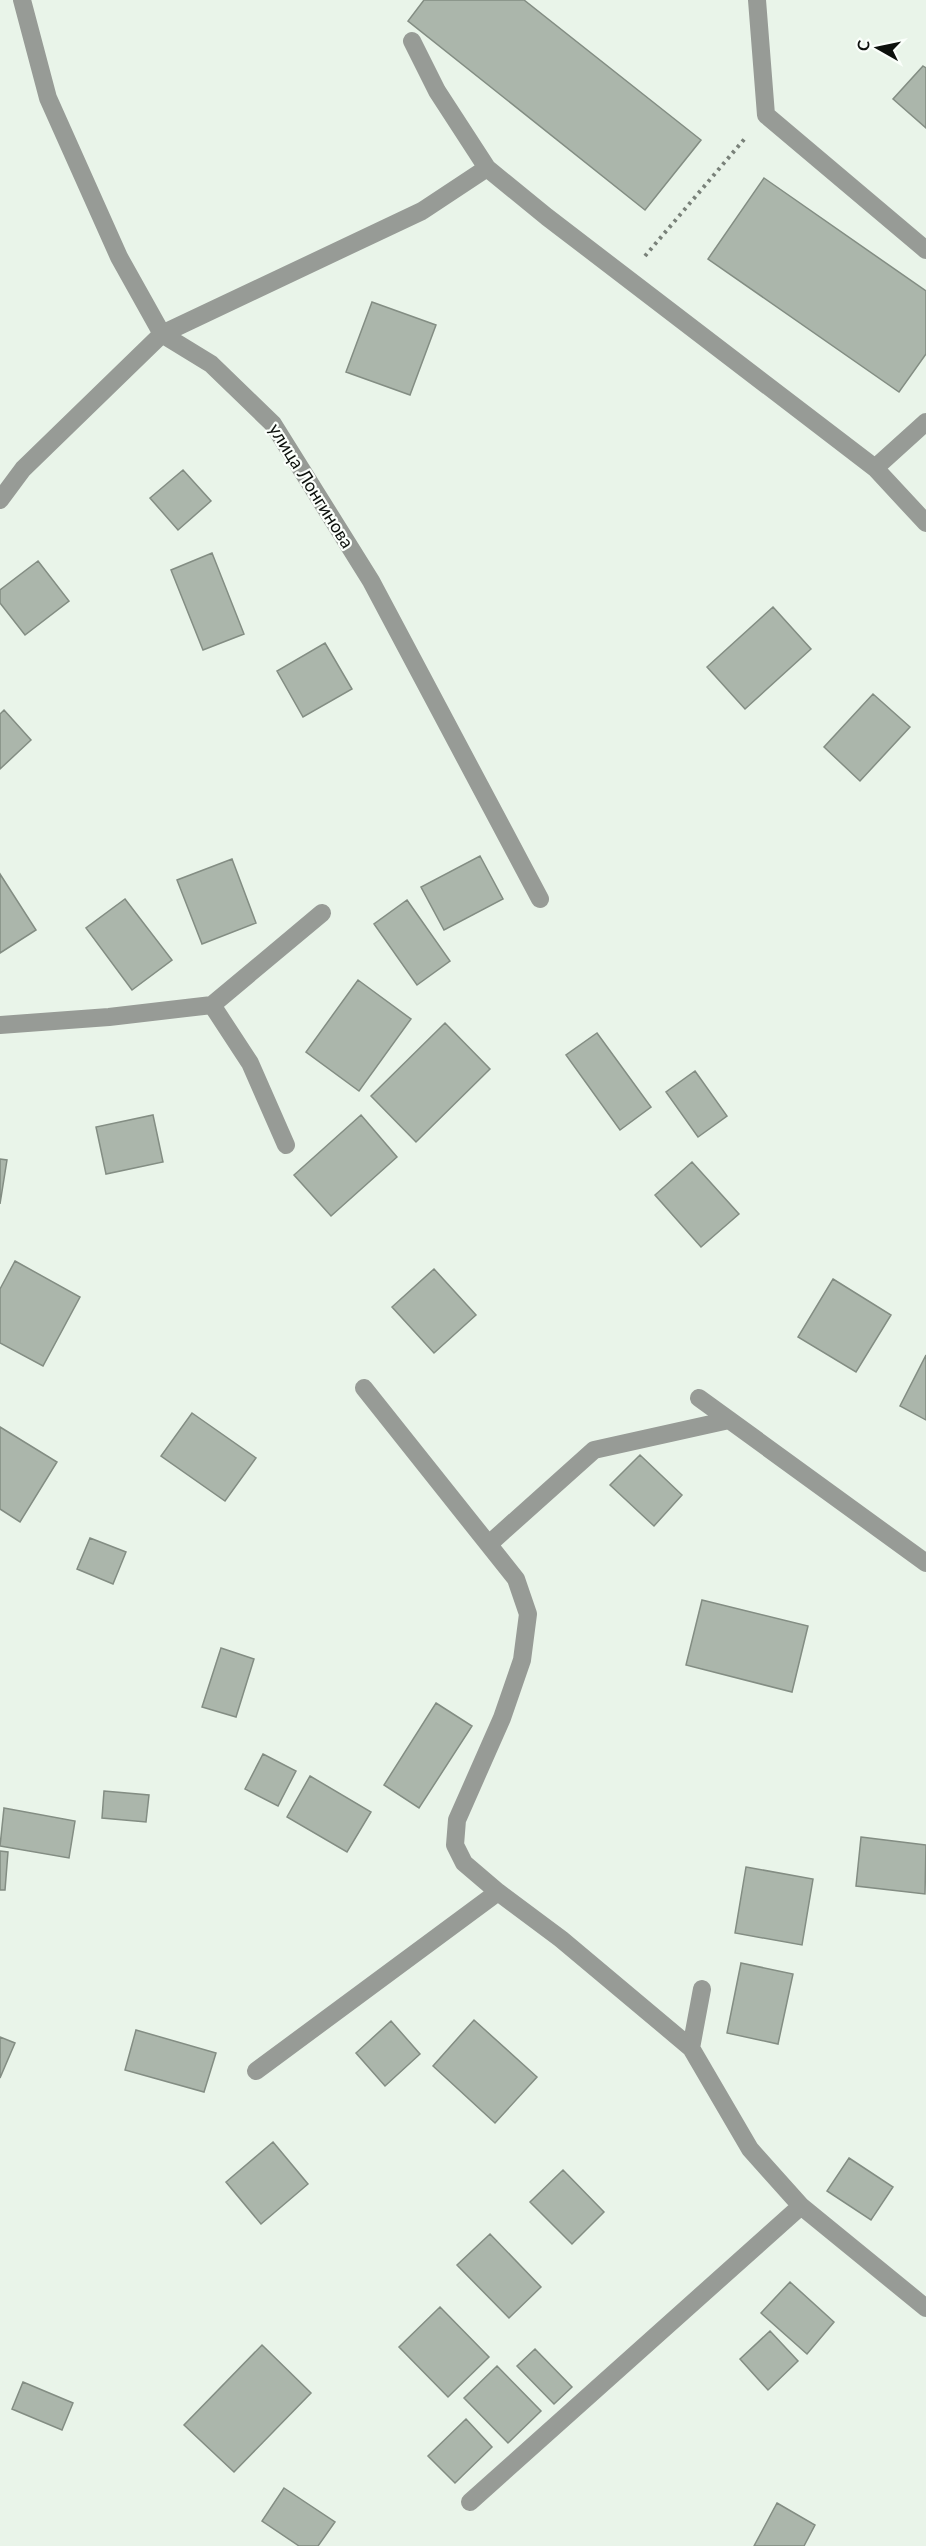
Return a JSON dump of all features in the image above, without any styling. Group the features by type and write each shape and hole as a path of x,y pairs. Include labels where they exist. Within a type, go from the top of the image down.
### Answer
{"street":[{"name":"улица Лонгинова","path":"22,0 48,98 119,257 162,333 212,364 273,424 371,581 540,899"},
{"path":"758,0 766,116 926,250"},
{"path":"412,41 437,91 487,168 875,468 926,523"},
{"path":"0,500 23,469 162,333 422,211 487,168"},
{"path":"875,468 926,422"},
{"path":"0,1025 109,1017 212,1005 322,913"},
{"path":"212,1005 250,1063 286,1145"},
{"path":"364,1388 516,1579 528,1614 522,1660 502,1718 457,1820 455,1845 464,1863 498,1892 561,1939 691,2048 750,2149 801,2206 925,2301"},
{"path":"699,1398 926,1563"},
{"path":"489,1544 594,1450 729,1420"},
{"path":"256,2071 498,1892"},
{"path":"691,2048 702,1989"},
{"path":"470,2502 801,2206"}],"path":[{"path":"627,277 766,116"}],"building":[{"path":"424,0 524,0 701,140 645,210 408,21"},
{"path":"923,66 926,68 926,128 893,99"},
{"path":"764,178 926,291 926,354 899,392 708,259"},
{"path":"372,302 436,325 410,395 346,372"},
{"path":"183,470 211,501 178,530 150,498"},
{"path":"212,553 244,634 203,650 171,570"},
{"path":"38,561 69,601 25,635 0,603 0,590"},
{"path":"773,607 811,649 745,709 707,667"},
{"path":"325,643 352,689 303,717 277,671"},
{"path":"873,694 910,727 860,781 824,747"},
{"path":"4,710 31,740 0,769 0,714"},
{"path":"480,856 503,899 444,930 421,887"},
{"path":"232,859 256,923 202,944 177,880"},
{"path":"0,874 36,930 0,953"},
{"path":"125,899 172,960 132,990 86,928"},
{"path":"407,900 450,961 417,985 374,924"},
{"path":"358,980 411,1019 359,1091 306,1052"},
{"path":"445,1023 490,1069 416,1142 371,1096"},
{"path":"597,1033 651,1107 620,1130 566,1055"},
{"path":"695,1071 727,1116 698,1137 666,1092"},
{"path":"153,1115 163,1162 106,1174 96,1127"},
{"path":"361,1115 397,1157 331,1216 294,1175"},
{"path":"0,1159 7,1160 0,1204"},
{"path":"692,1162 739,1214 701,1247 655,1195"},
{"path":"15,1261 80,1297 43,1366 0,1343 0,1289"},
{"path":"434,1269 476,1315 434,1353 392,1307"},
{"path":"833,1279 891,1315 856,1372 798,1337"},
{"path":"926,1355 926,1420 900,1406"},
{"path":"192,1413 256,1458 225,1501 161,1456"},
{"path":"0,1427 57,1462 20,1522 0,1509"},
{"path":"640,1455 682,1495 654,1526 610,1485"},
{"path":"90,1538 126,1552 113,1584 77,1569"},
{"path":"702,1600 808,1626 792,1692 686,1665"},
{"path":"221,1648 254,1659 236,1717 202,1707"},
{"path":"436,1703 472,1726 419,1808 384,1785"},
{"path":"263,1754 296,1771 278,1806 245,1789"},
{"path":"310,1776 371,1812 347,1852 287,1817"},
{"path":"104,1791 149,1795 146,1822 102,1818"},
{"path":"4,1808 75,1821 69,1858 0,1846"},
{"path":"861,1837 926,1845 925,1894 856,1886"},
{"path":"0,1851 8,1852 5,1890 0,1890"},
{"path":"746,1867 813,1879 802,1945 735,1933"},
{"path":"741,1963 793,1974 778,2044 727,2033"},
{"path":"474,2020 537,2077 495,2123 433,2066"},
{"path":"391,2021 420,2054 385,2086 356,2053"},
{"path":"136,2030 216,2053 204,2092 125,2070"},
{"path":"0,2037 15,2043 0,2078"},
{"path":"273,2142 308,2184 261,2224 226,2182"},
{"path":"849,2158 893,2187 871,2220 827,2191"},
{"path":"563,2170 604,2212 572,2244 530,2202"},
{"path":"490,2234 541,2287 509,2318 457,2265"},
{"path":"790,2282 834,2322 807,2354 761,2313"},
{"path":"440,2307 489,2357 448,2397 399,2347"},
{"path":"770,2331 798,2361 768,2390 740,2359"},
{"path":"262,2345 311,2393 234,2472 184,2425"},
{"path":"535,2349 572,2387 554,2404 517,2366"},
{"path":"497,2366 541,2411 508,2443 464,2398"},
{"path":"23,2382 73,2403 62,2430 12,2409"},
{"path":"466,2419 492,2447 455,2483 428,2456"},
{"path":"284,2488 335,2522 318,2546 299,2546 262,2521"},
{"path":"777,2503 815,2525 804,2546 754,2546"}]}
